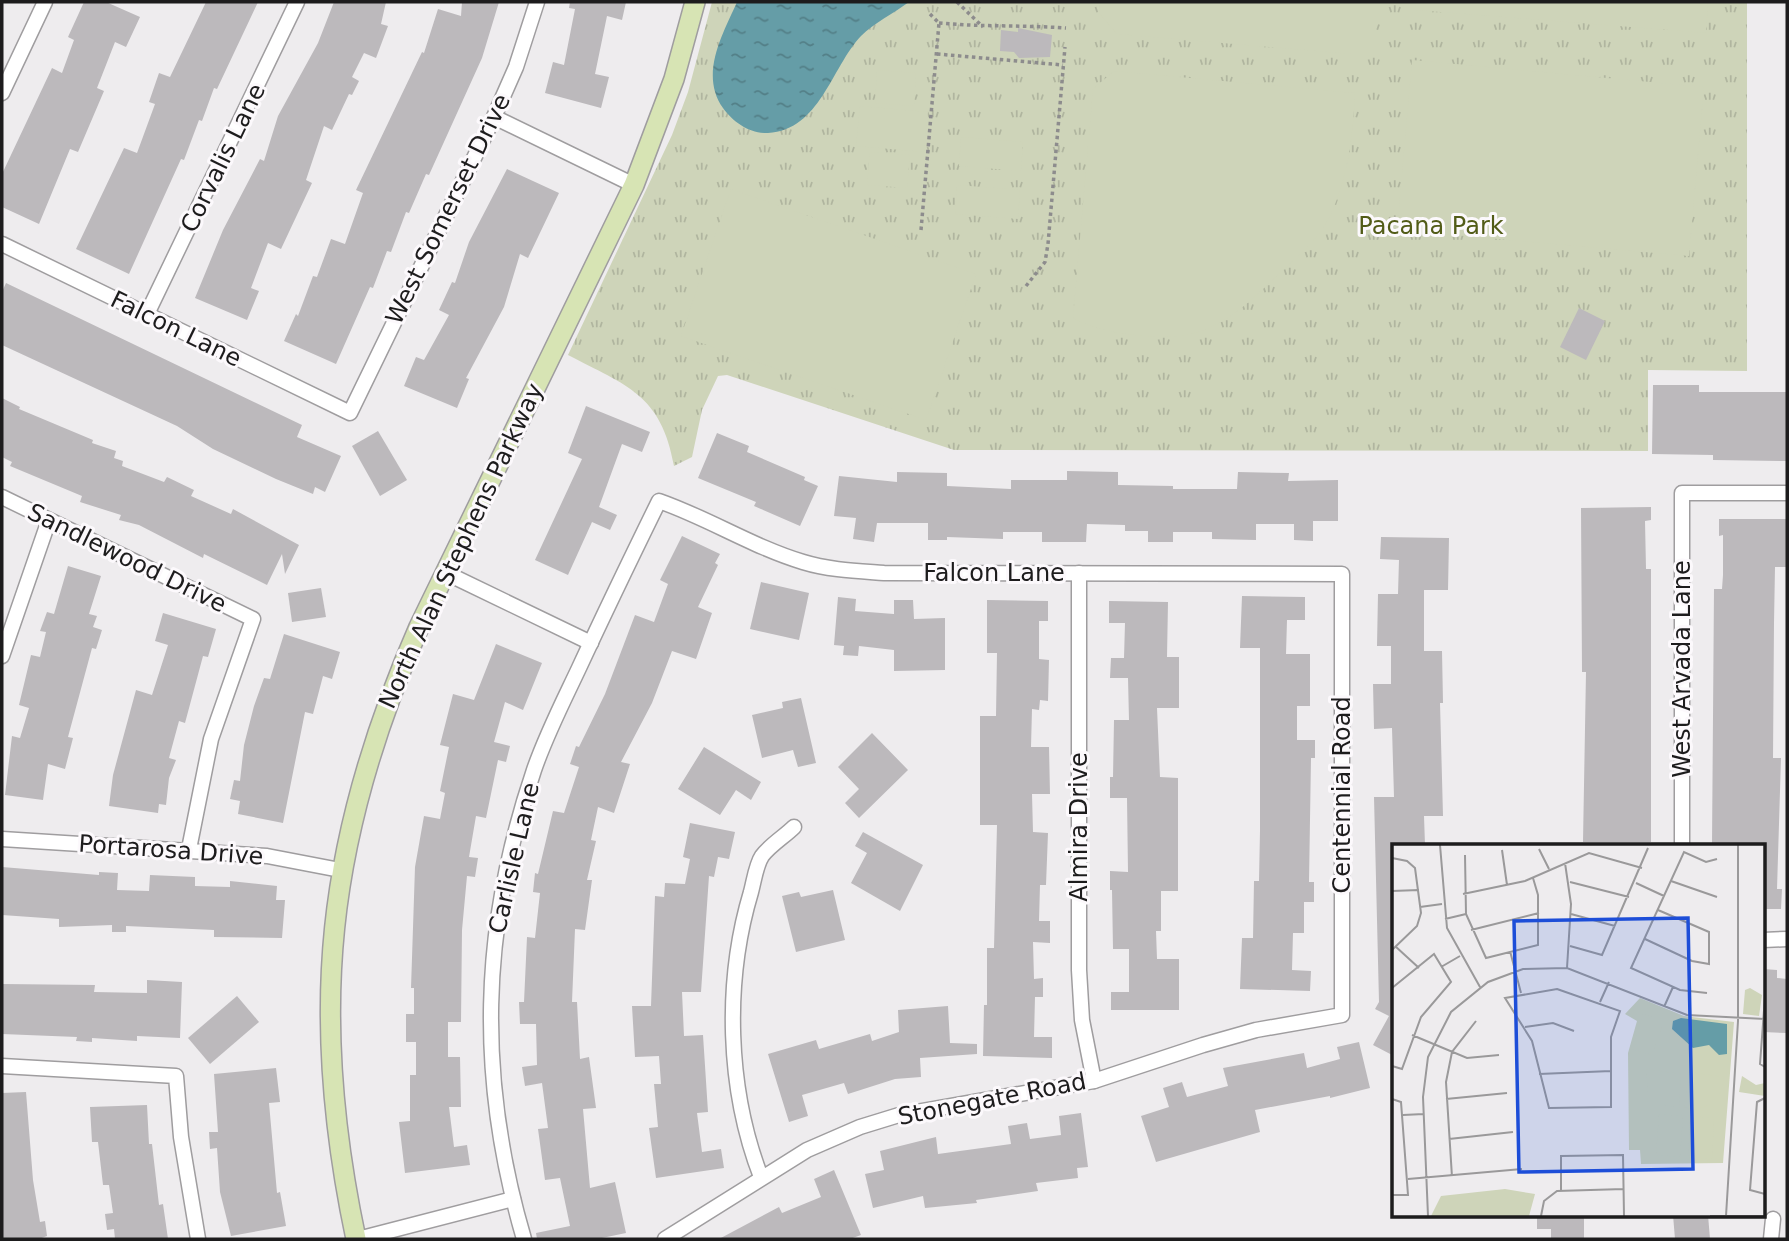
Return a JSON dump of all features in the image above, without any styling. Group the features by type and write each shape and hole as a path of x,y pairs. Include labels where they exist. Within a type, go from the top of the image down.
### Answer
{"street":[{"path":"2,93 45,2"},
{"name":"Corvalis Lane","path":"147,314 297,2"},
{"name":"West Somerset Drive","path":"350,412 494,117 516,67 537,2"},
{"name":"North Alan Stephens Parkway","path":"357,1239 345,1185 330,1069 329,1003 340,870 356,798 390,693 634,185 674,79 695,2"},
{"path":"494,117 634,185"},
{"name":"Falcon Lane","path":"2,244 350,412"},
{"name":"West Arvada Lane","path":"1682,844 1682,493 1787,493"},
{"name":"Sandlewood Drive","path":"2,497 253,619 211,739 189,849"},
{"name":"Falcon Lane","path":"659,501 765,548 804,562 841,569 884,573 1342,574"},
{"name":"Carlisle Lane","path":"524,1239 499,1138 492,1071 494,947 503,884 535,768 659,501"},
{"path":"2,656 49,520"},
{"path":"446,573 591,643"},
{"name":"Almira Drive","path":"1079,573 1079,970 1082,1020 1094,1081"},
{"name":"Centennial Road","path":"1342,574 1342,1015"},
{"path":"761,1177 748,1143 740,1104 734,1044 735,981 746,911 762,856 794,827"},
{"name":"Portarosa Drive","path":"2,839 267,856 340,870"},
{"path":"1764,940 1787,939"},
{"name":"Stonegate Road","path":"665,1239 807,1150 860,1127 900,1115 1094,1081 1229,1037 1342,1015"},
{"path":"2,1066 176,1076 181,1137 198,1239"},
{"path":"357,1239 513,1199"},
{"path":"1771,1239 1773,1219"}],"path":[{"path":"957,2 983,27"},
{"path":"930,14 939,23 983,27 1002,23 1066,28"},
{"path":"921,230 939,23"},
{"path":"1026,286 1045,262 1048,244 1065,47"},
{"path":"937,54 1063,65"}],"green space":[{"name":"Pacana Park","path":"712,2 1747,2 1747,371 1648,370 1648,451 954,450 727,375 718,376 702,410 692,457 674,466 668,442 650,407 624,385 568,355 672,135 688,92"},
{"path":"1100,2 1375,2 1375,36 1351,54 1117,34 1099,13"},
{"path":"1416,2 1708,2 1706,33 1415,10"},
{"path":"1412,60 1704,87 1689,256 1397,230"},
{"path":"877,70 916,73 914,106 875,103"},
{"path":"1114,71 1355,93 1345,173 1325,225 1302,252 1249,302 1217,324 1200,331 1181,336 1134,335 1095,327 1073,318 1093,89"},
{"path":"860,106 928,112 924,152 856,146"},
{"path":"961,137 1023,142 1021,171 959,166"},
{"path":"870,152 910,155 907,188 867,185"},
{"path":"957,185 1020,190 1018,219 955,214"},
{"path":"731,189 976,274 926,420 681,336"}],"water":[{"path":"737,2 909,2 861,36 812,109 800,121 786,129 761,133 748,129 727,113 716,95 713,68 716,54"}],"building":[{"path":"84,2 106,2 140,17 126,47 115,42 97,88 104,91 78,152 70,149 39,224 2,207 2,174 52,68 62,73 74,40 68,37"},
{"path":"206,2 258,2 217,89 214,88 202,121 199,120 184,160 181,159 129,274 76,249 124,148 137,153 155,104 149,102 159,73 170,77"},
{"path":"334,2 386,2 381,24 388,26 376,58 364,53 352,77 359,81 352,95 349,94 332,130 324,126 306,180 312,183 281,249 268,243 251,288 259,291 247,320 195,298 223,230 260,159 264,161 278,116 318,43"},
{"path":"462,2 499,2 482,58 429,175 426,174 409,213 406,212 391,252 387,251 373,288 370,287 336,364 284,341 296,314 298,316 313,276 317,277 331,239 345,244 363,193 356,190 422,52 424,53 438,9 461,16"},
{"path":"570,2 626,2 622,20 607,16 595,74 609,77 601,108 545,93 553,62 564,65 575,9 569,8"},
{"path":"1018,28 1052,35 1050,57 1019,58 1014,52 1000,51 1001,30 1018,32"},
{"path":"507,169 559,193 528,258 520,254 504,307 466,378 469,379 457,408 404,386 416,357 424,360 449,315 439,310 452,282 455,283 469,242"},
{"path":"6,283 302,425 297,437 341,456 325,492 315,487 313,494 276,479 213,449 177,426 2,345 2,292"},
{"path":"1579,308 1605,321 1586,360 1560,347"},
{"path":"1653,385 1699,385 1699,392 1787,392 1787,461 1713,460 1713,455 1652,454"},
{"path":"2,398 20,407 19,409 93,440 92,443 116,451 114,458 123,461 122,466 164,482 167,477 194,490 191,496 231,514 233,509 299,545 285,574 282,554 267,585 204,554 203,558 139,525 119,520 121,515 80,502 82,496 10,466 12,462 2,457"},
{"path":"586,406 650,432 642,452 622,444 599,507 617,515 610,530 592,522 568,575 535,560 582,459 568,453"},
{"path":"378,431 407,480 380,496 352,446"},
{"path":"717,433 749,446 747,452 805,477 804,480 818,486 800,526 754,506 756,502 698,478"},
{"path":"1067,471 1118,472 1118,485 1173,486 1173,489 1237,489 1238,472 1289,473 1288,481 1338,480 1338,521 1313,521 1313,541 1294,540 1294,524 1256,524 1256,540 1212,539 1212,532 1173,532 1173,542 1148,542 1148,531 1125,531 1125,525 1087,524 1086,542 1042,542 1042,532 1003,532 1003,539 947,537 947,540 928,540 928,523 877,523 874,542 853,539 856,518 834,516 839,476 897,482 897,472 947,473 947,486 1011,489 1011,480 1067,480"},
{"path":"1651,507 1651,520 1645,521 1646,569 1651,569 1651,842 1583,842 1586,672 1582,672 1581,508"},
{"path":"1719,519 1787,519 1787,567 1775,567 1774,623 1773,758 1781,758 1777,889 1782,889 1781,909 1764,909 1764,844 1712,844 1714,589 1722,589 1723,575 1723,535 1719,536"},
{"path":"682,536 720,554 715,563 718,565 698,607 712,613 696,659 672,651 652,703 621,762 630,764 614,813 598,807 591,840 596,841 587,880 592,880 585,930 575,929 572,1002 577,1002 580,1059 589,1057 596,1108 583,1109 590,1188 615,1182 626,1233 597,1239 537,1239 536,1233 570,1226 560,1178 545,1180 538,1129 548,1128 542,1083 525,1086 522,1067 537,1065 536,1024 520,1024 519,1002 524,1002 527,937 535,938 540,893 533,892 535,873 538,874 553,811 564,813 579,767 570,764 576,746 579,747 605,694 635,615 654,622 668,584 660,580"},
{"path":"1381,537 1449,538 1448,590 1424,590 1424,651 1442,651 1443,703 1440,703 1443,816 1424,816 1425,844 1392,844 1392,1055 1373,1045 1389,1016 1375,1009 1379,1002 1374,797 1394,797 1392,728 1374,729 1373,684 1391,684 1391,646 1377,646 1378,594 1398,594 1399,560 1380,559"},
{"path":"68,566 101,576 89,614 97,616 93,627 102,630 96,649 92,648 68,737 73,738 65,769 48,764 43,800 5,795 12,736 20,738 29,708 19,705 31,655 40,657 46,632 40,631 47,612 54,614"},
{"path":"761,582 809,593 799,640 750,629"},
{"path":"321,588 326,617 292,622 288,593"},
{"path":"1242,596 1305,597 1305,620 1287,620 1286,654 1310,654 1310,706 1297,706 1297,740 1315,740 1315,758 1311,758 1309,882 1314,882 1314,902 1304,902 1304,933 1293,933 1292,970 1311,971 1310,991 1240,989 1242,938 1253,938 1254,881 1259,881 1260,831 1260,648 1240,648"},
{"path":"838,597 856,599 855,611 894,614 894,600 913,600 914,619 945,618 945,670 894,671 894,650 859,646 858,656 843,655 844,646 834,645"},
{"path":"987,600 1048,601 1048,621 1039,621 1039,659 1049,660 1048,701 1040,700 1039,710 1032,709 1031,747 1049,747 1050,794 1032,794 1033,832 1048,833 1046,885 1040,885 1039,921 1050,921 1050,943 1033,942 1034,979 1043,978 1043,997 1035,997 1034,1037 1052,1037 1052,1058 983,1056 984,1005 987,1005 987,948 994,948 997,825 980,825 980,716 996,716 997,653 987,653"},
{"path":"1109,601 1168,602 1167,657 1179,657 1179,708 1157,708 1160,777 1178,778 1178,891 1161,891 1161,931 1156,931 1157,959 1179,959 1179,1010 1111,1010 1111,992 1129,992 1129,949 1113,949 1110,890 1110,871 1128,872 1127,798 1110,798 1110,777 1113,777 1114,720 1129,720 1128,678 1110,678 1111,658 1124,658 1125,623 1109,623"},
{"path":"163,613 216,629 208,657 203,656 185,723 179,721 169,758 176,760 169,778 166,805 159,804 158,813 109,806 113,775 136,690 152,695 168,645 155,641"},
{"path":"284,634 340,652 332,679 323,676 313,714 305,712 283,823 238,814 240,801 230,799 234,780 240,781 244,745 254,706 264,678 270,679"},
{"path":"496,644 542,663 523,710 505,702 494,742 510,746 506,762 498,760 486,818 476,816 469,857 478,858 475,877 467,876 462,930 461,1022 448,1022 448,1057 460,1057 461,1107 449,1107 454,1147 467,1145 470,1165 405,1173 399,1122 410,1121 410,1075 416,1075 416,1042 406,1042 406,1014 414,1014 414,988 411,988 415,867 424,816 440,819 445,793 440,791 449,747 440,745 453,694 474,700"},
{"path":"801,698 816,763 798,767 793,750 762,758 752,715 783,708 782,702"},
{"path":"872,733 908,770 859,818 845,803 859,789 838,767"},
{"path":"704,747 761,782 751,800 736,790 720,815 678,789"},
{"path":"690,823 735,832 729,859 718,857 714,877 709,876 701,992 682,992 684,1036 703,1035 708,1112 697,1113 702,1152 721,1149 724,1168 656,1178 649,1128 658,1127 654,1084 661,1084 659,1056 635,1057 632,1006 651,1006 655,896 664,897 665,883 685,884 690,859 683,857"},
{"path":"863,832 923,865 900,911 851,883 867,853 855,846"},
{"path":"2,867 99,875 99,872 118,873 117,890 149,891 150,875 195,877 195,886 230,887 230,881 277,886 276,900 285,900 282,938 214,937 214,930 126,926 126,932 112,932 112,925 59,927 59,919 2,915"},
{"path":"833,890 845,940 796,952 782,896 799,892 801,897"},
{"path":"1764,969 1777,970 1777,978 1787,979 1787,1033 1764,1032"},
{"path":"147,980 182,982 180,1038 137,1036 137,1041 92,1038 92,1042 76,1041 77,1037 2,1034 2,984 95,985 94,992 147,993"},
{"path":"237,996 259,1022 210,1064 188,1038"},
{"path":"948,1006 950,1043 977,1044 977,1054 920,1058 921,1077 895,1079 848,1094 844,1083 802,1095 808,1116 789,1122 768,1054 816,1040 819,1049 870,1034 872,1041 899,1032 898,1010"},
{"path":"1359,1042 1370,1088 1330,1098 1255,1110 1260,1132 1156,1162 1141,1116 1169,1107 1163,1088 1182,1082 1187,1097 1228,1086 1223,1068 1304,1053 1307,1068 1340,1059 1337,1047"},
{"path":"276,1068 280,1102 269,1103 277,1193 280,1192 286,1226 231,1236 220,1192 217,1148 210,1149 209,1132 218,1132 214,1074"},
{"path":"26,1092 33,1180 40,1222 45,1221 47,1236 39,1239 2,1239 2,1093"},
{"path":"147,1105 149,1144 152,1144 159,1205 163,1204 168,1239 115,1239 114,1229 107,1230 105,1214 113,1213 109,1185 103,1185 98,1142 92,1142 90,1107"},
{"path":"1081,1113 1088,1167 1077,1168 1078,1178 1036,1183 1038,1191 976,1200 977,1203 925,1208 923,1196 873,1208 865,1174 884,1170 880,1151 936,1137 938,1154 1011,1144 1008,1126 1027,1123 1030,1139 1061,1135 1059,1116"},
{"path":"834,1170 861,1235 850,1239 719,1239 779,1207 782,1213 821,1197 814,1179"},
{"path":"1537,1216 1584,1216 1584,1239 1551,1239 1551,1229 1537,1229"},
{"path":"1673,1216 1708,1216 1710,1239 1675,1239"}]}
